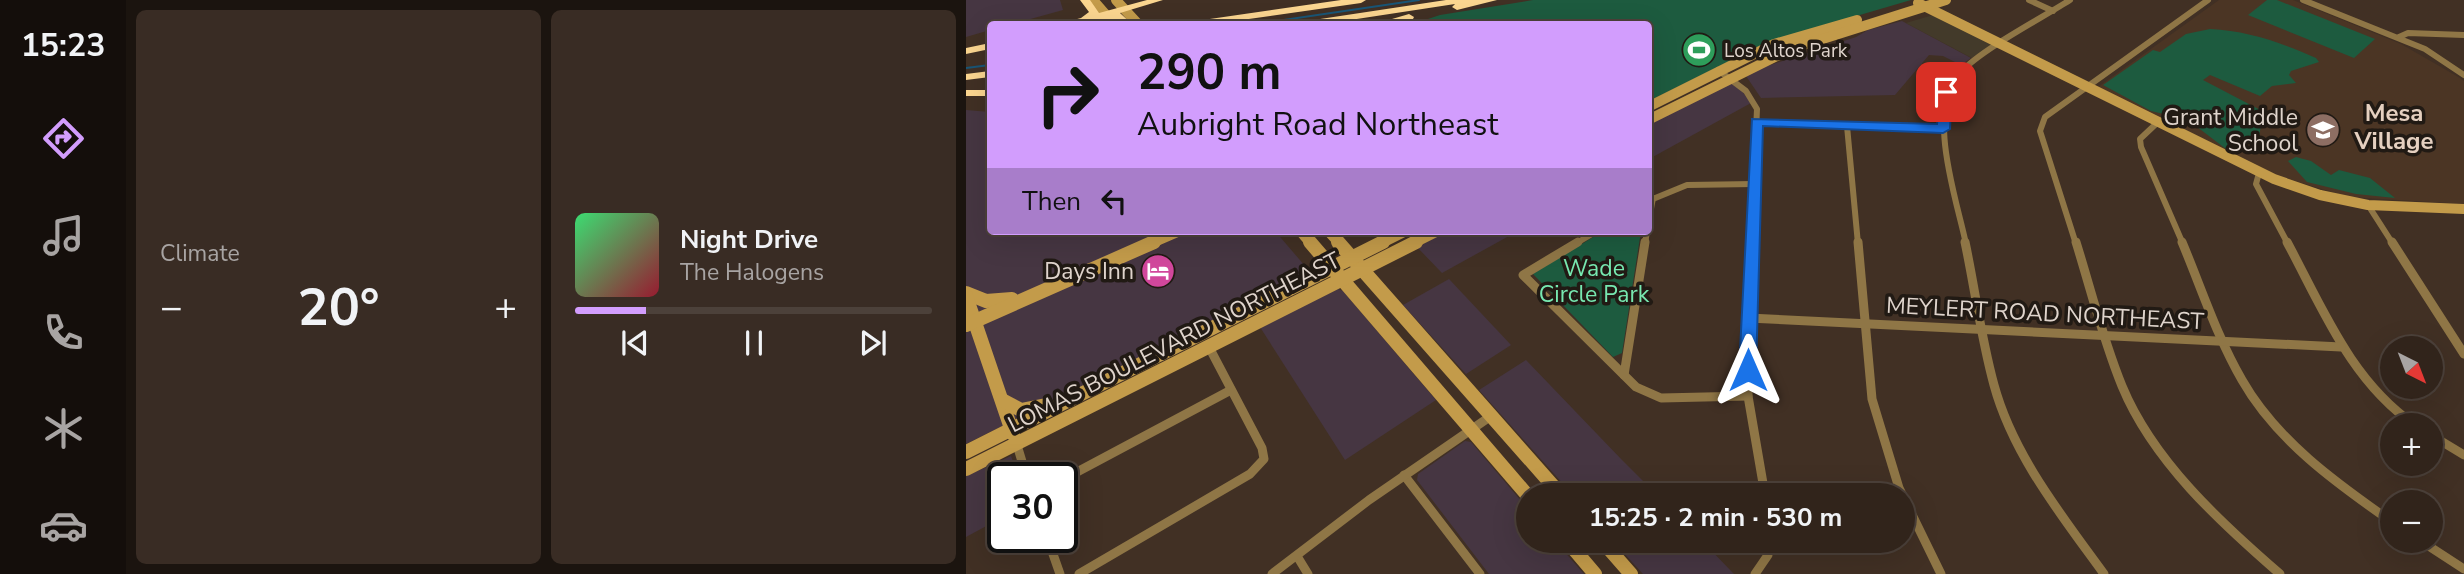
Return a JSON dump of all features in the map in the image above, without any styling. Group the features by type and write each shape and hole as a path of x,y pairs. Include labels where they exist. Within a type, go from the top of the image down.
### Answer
{"highway":[{"path":"1079,21 1094,13 1085,0"},
{"path":"1120,14 1150,0"},
{"path":"1085,21 1120,14 1159,0"},
{"path":"1217,21 1361,0"},
{"path":"1327,21 1465,0"},
{"path":"1394,21 1492,0"},
{"path":"966,51 987,47"},
{"path":"966,59 987,56"},
{"path":"966,77 987,74"},
{"path":"966,93 987,93"}],"main road":[{"path":"1093,0 1120,14"},
{"path":"1652,105 1774,44 1924,3 1946,0"},
{"path":"1652,118 1728,77 1814,40 1924,3 2259,173 2320,195 2368,205 2464,209"},
{"path":"970,323 1171,235"},
{"path":"1303,235 1517,483"},
{"path":"1332,235 1551,483"},
{"name":"LOMAS BOULEVARD NORTHEAST","path":"966,452 1398,235"},
{"name":"LOMAS BOULEVARD NORTHEAST","path":"966,469 1430,235"},
{"path":"1017,445 970,323 966,294 992,302 1037,294"},
{"path":"999,397 1013,409 1031,410 1101,379 1136,368"},
{"path":"1577,553 1595,574"},
{"path":"1613,553 1631,574"}],"street":[{"path":"2029,0 2053,11"},
{"path":"2070,0 2001,43 1954,77 1946,92 1943,129 1994,386 2018,443 2047,495 2104,574"},
{"path":"2208,0 2045,117 2040,131 2122,387 2153,441 2227,527 2280,574"},
{"path":"2307,1 2399,37 2448,62 2464,75"},
{"path":"2399,37 2408,33 2464,35"},
{"path":"1718,70 1754,99 1757,122 1748,318 1748,396 1763,483"},
{"path":"1757,122 1943,129"},
{"path":"2158,122 2140,139 2141,147 2222,340 2258,406 2286,438 2344,489 2380,514"},
{"path":"1847,126 1872,400 1885,445 1910,512 1941,574"},
{"path":"2259,173 2256,184 2341,347 2371,390 2400,413"},
{"path":"1652,200 1689,183 1754,184"},
{"path":"2368,205 2464,354"},
{"path":"1590,235 1523,275 1636,387 1661,398 1748,396"},
{"path":"1624,375 1646,235"},
{"name":"MEYLERT ROAD NORTHEAST","path":"1748,318 2341,347"},
{"path":"1079,574 1230,487 1261,463 1262,448 1209,347"},
{"path":"1078,471 1231,390"},
{"path":"1272,574 1404,475 1491,416"},
{"path":"2443,442 2464,455"},
{"path":"1017,445 1022,462"},
{"path":"1404,475 1479,574"},
{"path":"1053,553 1060,574"},
{"path":"1755,574 1768,553"},
{"path":"2439,553 2464,569"},
{"path":"1297,556 1308,574"}],"shaded area":[{"path":"966,0 1060,0 1063,10 1023,21 987,21 987,31 966,37"},
{"name":"Grant Middle School","path":"2219,0 2293,0 2401,44 2464,81 2464,204 2348,197 2265,172 2098,87"},
{"path":"1933,15 1992,45 1972,58 1906,23"},
{"path":"1902,21 1971,58 1961,65 1943,56 1929,55 1895,95 1761,98 1746,76 1767,66 1856,37 1868,30"},
{"path":"1729,82 1742,91 1751,103 1652,157 1652,121"},
{"path":"966,110 987,112 987,235 1278,235 1311,273 966,444"},
{"path":"1440,235 1511,235 1442,273 1417,247"},
{"path":"1449,279 1511,345 1466,374 1403,305"},
{"path":"1338,289 1343,291 1436,400 1345,460 1260,327"},
{"path":"1526,360 1645,483 1562,483 1479,390"},
{"path":"1465,441 1471,442 1516,495 1516,553 1566,553 1584,574 1489,574 1417,480 1418,474"},
{"path":"1011,456 1013,462 998,462"},
{"path":"987,467 987,526 966,537 966,476"},
{"path":"1624,553 1714,553 1734,574 1643,574"}],"green space":[{"name":"Los Altos Park","path":"1533,0 1911,0 1768,42 1652,100 1652,21 1422,21 1440,15"},
{"path":"2267,0 2277,0 2375,39 2354,58 2248,15"},
{"path":"2210,29 2264,38 2303,52 2319,62 2291,71 2289,75 2296,83 2272,86 2260,96 2210,75 2203,80 2268,114 2262,121 2259,136 2226,149 2188,120 2151,111 2103,85 2153,50 2160,52 2186,34"},
{"path":"2296,157 2311,161 2331,175 2339,170 2370,178 2395,198 2356,194 2307,182 2288,161"},
{"name":"Wade Circle Park","path":"1596,235 1640,235 1622,353 1613,357 1533,274"}],"waterway":[{"path":"1277,21 1419,0"},
{"path":"1414,21 1418,20"},
{"path":"966,68 987,65"}],"place":[{"name":"Los Altos Park","path":"1699,50"},
{"name":"Grant Middle School","path":"2323,130"},
{"name":"Days Inn","path":"1158,271"}],"district":[{"name":"Mesa Village","path":"2394,127"}],"route":[{"path":"1748,370 1757,122 1943,129 1946,92"}]}
